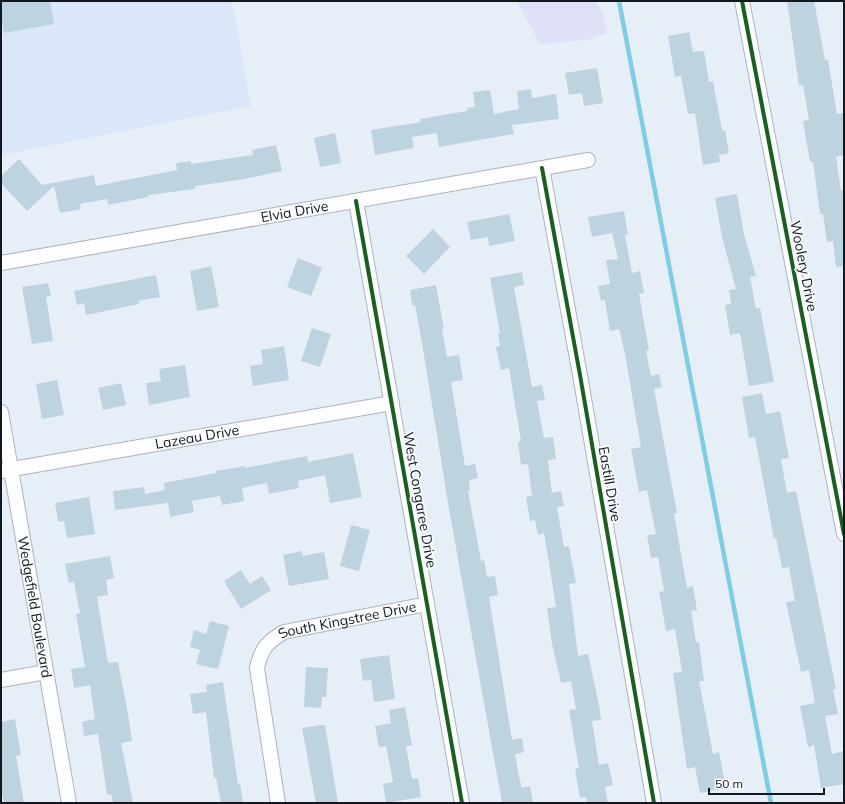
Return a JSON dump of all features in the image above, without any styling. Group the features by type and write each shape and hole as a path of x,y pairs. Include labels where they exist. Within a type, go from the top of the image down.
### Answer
{"street":[{"name":"Woolery Drive","path":"742,1 844,534"},
{"name":"Elvia Drive","path":"1,263 588,160"},
{"name":"Eastill Drive","path":"542,168 582,383 654,803"},
{"name":"West Congaree Drive","path":"356,201 462,803"},
{"name":"Lazeau Drive","path":"6,470 392,403"},
{"name":"Wedgefield Boulevard","path":"1,412 6,470 46,672 69,803"},
{"name":"South Kingstree Drive","path":"278,803 257,668 260,655 270,641 284,632 427,604"},
{"path":"1,680 46,672"}],"shaded area":[{"path":"1,1 232,1 251,106 1,155"},
{"path":"517,1 595,1 603,13 607,33 587,40 540,44"}],"building":[{"path":"1,1 50,1 54,24 4,33 1,16"},
{"path":"787,1 814,1 825,60 828,60 837,114 844,113 844,155 836,157 841,191 844,190 844,266 836,267 833,241 827,242 823,214 820,214 813,162 810,162 803,121 809,120 803,85 799,86"},
{"path":"689,32 693,52 704,51 709,82 713,81 722,131 725,130 729,153 719,155 720,162 703,165 695,113 688,114 681,76 675,77 668,36"},
{"path":"597,68 603,103 584,106 582,93 569,95 565,73"},
{"path":"531,89 532,98 556,94 559,119 512,125 514,134 439,147 437,133 412,137 414,148 375,155 371,130 421,122 420,119 467,111 467,108 475,107 473,92 490,90 494,114 519,109 517,91"},
{"path":"335,133 341,163 320,167 314,138"},
{"path":"276,145 282,171 245,179 195,186 195,189 148,195 148,197 108,205 107,199 80,204 81,209 60,213 54,186 27,211 1,183 1,176 19,159 42,185 94,175 96,186 177,170 176,163 191,161 191,164 253,155 252,150"},
{"path":"737,194 744,234 756,276 750,277 756,309 760,308 774,382 749,386 740,333 730,335 725,305 731,304 729,290 736,289 722,237 715,198"},
{"path":"624,211 628,234 625,235 632,273 640,271 644,293 639,294 649,350 646,351 651,376 659,374 662,387 654,389 677,513 674,514 687,588 693,586 697,610 691,611 696,642 699,642 704,681 699,681 713,754 719,752 726,788 700,793 695,767 687,769 673,673 682,672 675,629 666,631 659,592 664,591 658,557 651,558 647,535 656,534 647,490 639,492 631,449 641,447 625,354 619,329 610,331 605,300 601,301 598,286 610,284 606,260 618,259 612,233 592,237 588,217"},
{"path":"509,214 515,241 489,246 488,237 471,240 467,222"},
{"path":"433,229 450,247 424,274 406,256"},
{"path":"298,258 322,268 311,296 287,287"},
{"path":"211,266 219,307 197,311 190,271"},
{"path":"522,272 524,285 514,287 532,387 542,385 545,400 537,401 544,438 553,437 556,459 548,460 552,493 561,491 564,506 557,507 564,547 569,546 576,583 569,584 578,656 588,654 599,705 601,720 592,721 599,765 608,763 613,785 605,787 608,803 587,803 586,797 580,798 575,769 579,768 569,710 576,709 571,681 561,683 552,644 547,608 556,607 544,533 538,535 535,520 530,521 526,497 532,496 528,464 521,465 518,442 521,441 509,368 501,370 496,347 500,346 498,334 500,333 490,278"},
{"path":"156,275 160,297 138,301 139,304 86,315 84,303 77,305 74,291"},
{"path":"48,283 51,296 46,297 53,341 32,344 22,287"},
{"path":"436,285 444,329 442,329 447,357 459,355 463,380 451,382 465,466 475,464 478,478 469,480 470,490 468,491 481,561 484,560 487,577 495,576 498,595 489,597 512,740 522,738 524,752 515,754 522,788 530,786 533,803 502,803 449,509 422,343 415,305 412,305 410,290"},
{"path":"312,328 331,334 320,367 301,361"},
{"path":"284,346 289,380 253,386 250,366 263,364 261,350"},
{"path":"185,365 190,397 149,405 146,383 161,381 159,369"},
{"path":"57,380 64,415 42,419 36,384"},
{"path":"121,383 126,405 103,410 98,388"},
{"path":"762,393 766,414 780,411 789,458 781,459 787,493 796,491 836,689 833,689 838,714 825,716 832,754 844,751 844,784 821,788 814,745 808,747 800,706 815,703 809,670 801,672 786,602 795,601 789,567 782,568 776,538 774,539 755,437 749,438 742,397"},
{"path":"353,453 362,497 330,503 325,475 298,481 299,488 269,494 267,483 242,488 244,501 222,505 220,496 192,501 194,512 170,517 168,503 115,510 113,491 144,487 145,494 165,490 164,483 216,473 216,471 245,466 245,468 307,456 308,462"},
{"path":"89,497 95,534 67,538 64,521 58,522 55,503"},
{"path":"351,525 370,530 359,571 340,566"},
{"path":"302,551 303,556 324,552 329,579 289,586 283,555"},
{"path":"110,556 114,578 106,580 108,595 97,597 108,663 118,662 128,714 132,741 121,743 133,803 113,803 111,794 107,795 98,734 84,736 82,722 95,719 90,685 74,688 71,669 85,667 76,614 80,613 74,582 69,583 65,564"},
{"path":"241,570 250,584 262,576 271,590 241,609 224,581"},
{"path":"210,621 229,626 218,669 196,664 200,650 190,647 194,630 206,634"},
{"path":"389,655 395,699 374,702 371,680 363,681 360,659"},
{"path":"306,667 328,668 326,697 322,697 321,708 304,707"},
{"path":"223,682 238,784 240,783 243,803 221,803 216,778 214,778 206,712 193,714 190,694 207,692 206,685"},
{"path":"405,707 412,745 406,747 412,779 418,778 421,797 386,803 383,784 393,782 386,746 379,747 375,726 391,723 389,710"},
{"path":"15,719 21,755 16,756 24,803 4,803 1,790 1,722"},
{"path":"325,725 338,803 316,803 302,728"}],"waterway":[{"path":"619,1 771,803"}],"cycle path":[{"path":"742,1 844,534"},
{"path":"542,168 580,375 654,803"},
{"path":"356,201 462,803"}]}
